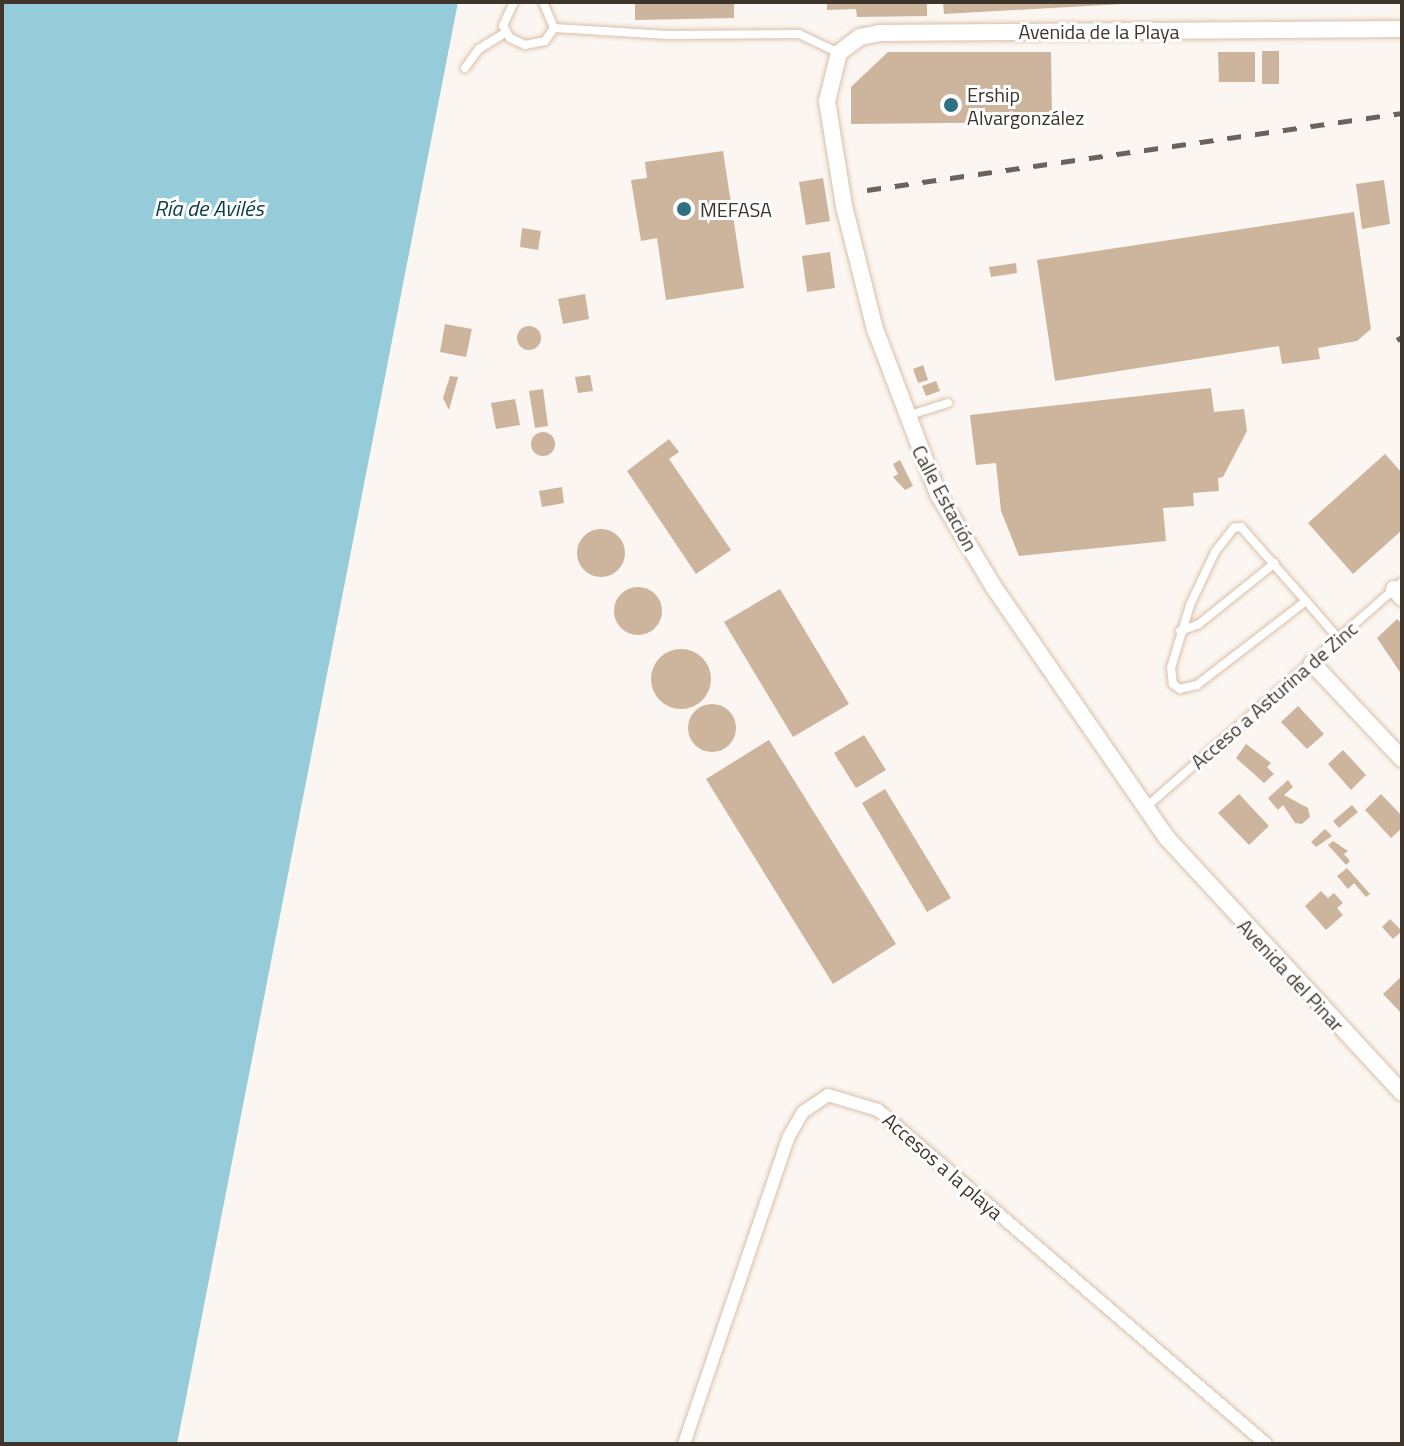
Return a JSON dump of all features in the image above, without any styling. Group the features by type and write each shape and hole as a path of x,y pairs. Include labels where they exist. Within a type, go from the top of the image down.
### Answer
{"street":[{"name":"Avenida de la Playa","path":"839,53 860,37 895,32 1402,29"},
{"name":"Calle Estación","path":"839,53 827,88 844,206 875,329 923,463 961,533 1145,808 1181,856"},
{"path":"1312,663 1402,759"},
{"name":"Avenida del Pinar","path":"1181,856 1402,1093"},
{"name":"Accesos a la playa","path":"684,1444 788,1138 803,1112 828,1095 878,1110 1266,1444"}],"lane":[{"path":"506,32 505,16 514,2"},
{"path":"543,2 554,28"},
{"path":"506,32 525,45 545,41 554,28"},
{"path":"554,28 668,35 799,34 839,53"},
{"path":"465,68 479,49 506,32"},
{"path":"906,417 948,403"},
{"path":"1306,601 1189,689 1180,689 1170,676 1180,631 1206,568 1234,528 1248,530 1338,638"},
{"path":"1180,631 1199,624 1275,563"},
{"name":"Acceso a Asturina de Zinc","path":"1145,808 1338,638 1399,589"}],"water":[{"name":"Ría de Avilés","path":"2,2 458,2 177,1444 2,1444"}],"building":[{"path":"635,2 734,2 734,18 635,20"},
{"path":"827,2 927,2 927,16 857,17 856,9 827,10"},
{"path":"943,2 1123,2 1123,4 944,14"},
{"path":"1262,51 1279,51 1279,84 1262,84"},
{"name":"Ership Alvargonzález","path":"888,52 1051,52 1052,122 851,124 851,87"},
{"path":"1218,52 1255,52 1255,82 1219,82"},
{"name":"MEFASA","path":"723,151 744,288 666,300 657,238 641,241 631,180 647,178 645,162"},
{"path":"823,178 830,221 806,225 799,182"},
{"path":"1384,180 1390,224 1362,229 1356,184"},
{"path":"1354,212 1371,329 1357,341 1318,348 1320,359 1282,364 1279,346 1055,381 1037,260"},
{"path":"522,228 541,231 538,250 520,247"},
{"path":"830,252 835,288 807,292 802,256"},
{"path":"1016,263 1017,273 991,277 989,267"},
{"path":"585,294 589,319 563,324 558,299"},
{"path":"445,324 472,329 466,357 440,352"},
{"path":"529,326 538,329 541,338 538,347 529,350 520,347 517,338 520,329"},
{"path":"923,365 928,380 918,383 913,369"},
{"path":"590,375 593,391 578,393 575,377"},
{"path":"450,376 458,377 449,410 443,398"},
{"path":"936,381 940,391 926,396 922,386"},
{"path":"1211,388 1214,412 1244,409 1247,431 1223,477 1218,478 1219,491 1193,493 1194,506 1163,508 1166,541 1019,556 1001,511 996,463 976,465 970,415"},
{"path":"543,389 548,426 535,428 529,391"},
{"path":"515,399 520,425 496,429 491,403"},
{"path":"538,432 548,432 555,439 555,449 548,456 538,456 531,449 531,439"},
{"path":"669,439 679,452 669,459 731,550 696,574 627,471"},
{"path":"1385,454 1402,473 1402,530 1353,574 1308,523"},
{"path":"900,460 913,486 905,490 893,477 898,474 893,464"},
{"path":"562,487 564,503 542,507 539,491"},
{"path":"601,529 610,530 618,536 624,544 624,562 618,570 610,576 601,577 592,576 584,570 578,562 577,553 578,544 584,536 592,530"},
{"path":"638,587 647,588 655,594 661,602 661,620 655,628 647,634 638,635 629,634 621,628 615,620 614,611 615,602 621,594 629,588"},
{"path":"780,589 849,704 793,737 724,622"},
{"path":"1397,619 1402,624 1402,675 1377,638"},
{"path":"681,649 692,651 702,658 709,668 709,690 702,700 692,707 681,709 670,707 660,700 653,690 651,679 653,668 660,658 670,651"},
{"path":"712,704 721,705 729,711 735,719 735,737 729,745 721,751 712,752 703,751 695,745 689,737 688,728 689,719 695,711 703,705"},
{"path":"1298,706 1324,734 1307,749 1281,722"},
{"path":"864,735 886,770 856,788 834,753"},
{"path":"769,740 896,944 833,984 706,779"},
{"path":"1246,744 1271,763 1267,767 1274,774 1264,783 1236,758"},
{"path":"1343,750 1366,775 1351,790 1328,764"},
{"path":"1288,780 1293,787 1284,795 1308,808 1310,817 1302,824 1295,823 1283,805 1278,810 1268,798"},
{"path":"885,789 951,898 927,912 862,803"},
{"path":"1239,794 1269,826 1249,845 1218,813"},
{"path":"1381,794 1402,816 1402,828 1391,838 1365,810"},
{"path":"1352,805 1358,812 1339,828 1333,821"},
{"path":"1325,829 1332,836 1316,847 1311,842"},
{"path":"1333,841 1348,851 1344,854 1350,861 1346,865 1328,845"},
{"path":"1347,868 1370,894 1366,897 1354,883 1348,889 1337,876"},
{"path":"1321,891 1328,898 1334,893 1343,903 1337,908 1343,915 1326,930 1305,906"},
{"path":"1390,919 1402,931 1393,939 1382,927"},
{"path":"1402,976 1402,1014 1383,994"}],"railway":[{"path":"867,190 1402,113"},
{"path":"1397,340 1402,337"}],"place":[{"name":"Ership Alvargonzález","path":"951,105"},
{"name":"MEFASA","path":"684,209"}]}
